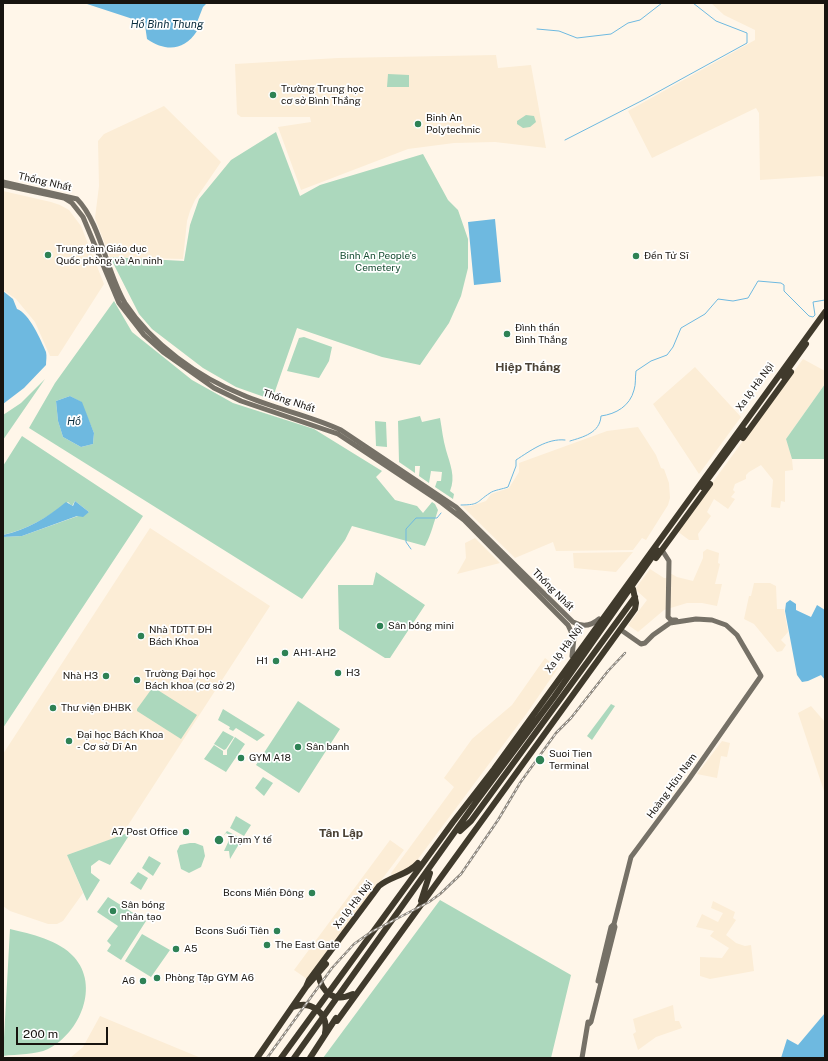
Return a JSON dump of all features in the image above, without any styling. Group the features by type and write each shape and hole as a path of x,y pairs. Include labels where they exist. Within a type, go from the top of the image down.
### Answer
{"highway":[{"name":"Xa lộ Hà Nội","path":"729,442 825,307"},
{"name":"Xa lộ Hà Nội","path":"306,987 319,977 347,932 378,887 411,870 461,807 825,312"},
{"name":"Xa lộ Hà Nội","path":"294,1058 450,840 471,821 489,791 554,697 743,434 804,354 806,345 825,319"},
{"name":"Xa lộ Hà Nội","path":"281,1058 419,867 494,769 572,656 585,640 598,619 646,556"},
{"path":"330,1024 337,1021 410,915 420,906 635,610 636,600 632,588"},
{"name":"Xa lộ Hà Nội","path":"489,791 636,600"},
{"path":"610,639 636,600"},
{"path":"584,675 589,669"},
{"path":"505,784 555,715"},
{"path":"489,791 498,799"},
{"path":"447,868 453,856 487,809"},
{"path":"420,906 432,866"},
{"name":"Xa lộ Hà Nội","path":"388,881 411,873 419,867"},
{"name":"Xa lộ Hà Nội","path":"257,1058 295,1004 309,980 347,932"},
{"path":"305,1058 385,953"},
{"path":"319,977 323,988 328,995 336,998 353,994"},
{"path":"295,1004 306,1003 320,1012 330,1024"},
{"path":"310,1058 322,1042 324,1035"}],"main road":[{"name":"Thống Nhất","path":"3,182 68,195 77,199 84,206 119,291 134,315 148,331 196,370 217,383 244,396 321,421 341,430 445,499 567,621 574,638 572,656"},
{"name":"Thống Nhất","path":"3,186 64,198 72,203 78,209 119,303 144,335 190,373 214,388 272,412 320,426 338,434 465,518"},
{"path":"78,209 84,206"},
{"path":"272,412 274,405"},
{"name":"Hoàng Hữu Nam","path":"660,549 669,561 668,617 674,620 687,617 704,617 727,624 743,639 762,672 761,681 721,737 715,742"},
{"name":"Thống Nhất","path":"567,621 583,626 592,624 598,619"},
{"name":"Hoàng Hữu Nam","path":"581,1058 611,926 614,924 631,857 761,676 737,635 726,625 704,619 670,623 663,626 645,643 641,644 621,630"}],"shaded area":[{"path":"711,3 825,3 825,177 820,176 760,180 759,113 756,108 652,158 628,111 755,40 755,30 724,15"},
{"name":"Binh An Polytechnic","path":"496,55 498,68 531,65 546,148 495,142 454,143 408,149 301,190 278,127 311,122 310,117 241,117 237,114 235,64 338,58"},
{"path":"164,106 221,162 195,200 190,211 187,221 183,259 110,257 95,218 99,186 98,141 104,134"},
{"name":"Trung tâm Giáo dục Quốc phòng và An ninh","path":"3,191 51,202 69,210 81,226 104,284 58,356 50,356 35,322 16,299 3,290"},
{"path":"803,359 825,371 825,384 786,439 792,459 793,470 785,471 785,502 781,501 780,508 771,507 773,480 761,465 749,472 746,475 746,479 735,484 733,490 735,492 731,497 735,499 728,509 714,499 707,512 711,516 698,534 699,540 689,540 677,531"},
{"path":"695,367 741,417 699,474 653,404"},
{"path":"638,427 656,455 661,468 664,469 669,483 670,498 668,505 646,540 642,538 633,550 556,551 553,542 515,558 462,506 471,506 486,501 491,494 509,488 519,472 519,463 607,431"},
{"name":"Trường Đại học Bách khoa (cơ sở 2)","path":"150,528 270,606 121,836 67,855 83,893 63,921 57,924 48,924 10,911 3,906 3,754"},
{"path":"475,538 500,563 457,574 466,558 465,543"},
{"path":"707,549 719,553 718,563 720,564 715,584 722,584 717,606 702,603 687,603 664,610 638,632 628,625 647,600 635,589 650,569 664,578 666,578 668,572 677,577 693,581 703,558 703,552"},
{"path":"633,552 616,572 574,568 573,553"},
{"path":"754,583 770,583 776,586 777,609 784,609 788,632 781,640 786,645 782,651 777,652 754,624 744,619 749,596 751,596"},
{"path":"545,658 558,668 527,713 415,863 408,870 392,877 391,873 454,787 444,778 472,739 512,705"},
{"path":"811,706 825,722 825,794 798,713"},
{"path":"722,741 730,743 727,757 721,756 717,778 697,774"},
{"path":"390,840 404,850 307,979 294,970"},
{"path":"713,901 735,912 733,918 736,920 726,935 736,943 745,946 751,945 754,971 710,979 700,976 700,957 722,958 729,948 710,936 714,931 696,927 702,914 718,922 723,913 711,908"},
{"path":"673,1005 675,1021 679,1021 682,1028 656,1037 638,1050 633,1034 636,1032 633,1019"},
{"path":"100,1016 201,1058 70,1058 83,1047"}],"green space":[{"path":"388,74 409,75 409,87 387,87"},
{"path":"526,115 534,116 536,122 530,127 523,128 517,124 517,121"},
{"name":"Binh An People's Cemetery","path":"276,132 300,196 320,185 423,154 448,200 458,210 468,239 468,268 461,296 449,323 420,365 382,357 297,328 273,397 270,399 236,387 203,368 152,329 139,314 110,257 184,261 190,225 199,199 231,160"},
{"path":"114,301 132,332 192,380 233,403 314,429 382,471 376,477 395,500 417,506 423,513 432,502 435,504 438,510 429,537 425,546 352,526 345,540 302,599 29,428 55,383","holes":["70,396 81,402 94,433 93,444 81,447 63,437 58,421 56,401"]},
{"path":"304,337 332,347 329,361 319,378 287,371 299,338"},
{"path":"45,379 3,440 3,415 21,403"},
{"path":"825,384 825,459 792,459 786,439"},
{"path":"420,416 422,422 440,418 444,442 452,470 452,486 450,491 454,494 453,499 435,487 437,481 441,481 442,472 431,471 429,483 419,476 420,466 415,466 415,473 399,462 398,421"},
{"path":"375,421 386,422 387,447 376,446"},
{"path":"22,436 143,516 3,728 3,537 22,536 89,512 75,501 72,506 68,502 37,522 3,535 3,466"},
{"path":"376,572 425,605 390,658 385,658 339,629 338,585 373,585"},
{"path":"153,687 197,715 181,739 137,711"},
{"name":"Sân banh","path":"298,701 340,729 299,793 256,765"},
{"path":"611,704 615,706 592,740 587,736"},
{"path":"223,709 265,735 257,741 236,728 233,731 229,729 230,727 218,720"},
{"path":"223,731 234,737 224,750 214,744"},
{"path":"235,737 245,744 226,772 204,759 214,745 223,751 223,755 227,755 227,750"},
{"path":"263,777 273,783 264,796 255,788"},
{"path":"236,816 251,825 244,836 230,828"},
{"path":"227,831 242,839 230,859 229,851 224,851 231,836 226,833 223,836"},
{"path":"125,834 130,834 110,865 99,860 91,866 91,873 100,880 87,901 67,855"},
{"path":"190,843 203,846 205,856 201,867 189,873 181,869 177,851 180,845"},
{"path":"149,856 161,863 153,876 142,868"},
{"path":"138,872 148,878 141,890 130,883"},
{"path":"108,897 146,921 121,960 107,951 111,945 107,941 118,926 97,912"},
{"path":"440,900 571,975 551,1058 323,1058"},
{"path":"10,929 44,938 68,951 82,969 86,995 83,1008 77,1021 59,1042 43,1051 3,1056"},
{"path":"142,934 170,950 151,977 125,961"}],"water":[{"name":"Hồ Bình Thung","path":"84,3 207,3 203,7 194,30 197,31 192,38 180,46 168,47 161,46 147,39 145,25 142,22"},
{"path":"495,219 501,282 474,285 468,222"},
{"path":"3,291 13,299 17,309 30,321 46,352 46,365 24,388 3,404"},
{"name":"Hồ","path":"70,396 82,402 94,433 93,444 81,447 63,437 58,421 56,401"},
{"path":"75,501 89,512 83,517 77,516 22,536 3,537 3,535 20,530 37,522 66,502 73,506"},
{"path":"790,600 796,604 796,610 811,617 817,605 825,610 825,680 821,675 802,682 797,675 785,611 786,603"},
{"path":"825,1013 825,1058 781,1058 787,1039 798,1045"}],"waterway":[{"path":"537,29 559,31 577,38 611,34 628,23 640,20 662,3"},
{"path":"565,140 645,99 747,43 747,33 716,21 693,3"},
{"path":"570,441 580,438 598,427 601,416 617,411 626,405 634,390 636,371 651,361 667,355 673,347 681,328 705,314 718,299 733,301 748,298 758,281 781,283 784,285 784,291 809,316 813,317 815,315 813,302 825,300"},
{"path":"461,505 475,504 492,492 508,487 516,466 516,460 545,443 565,440"},
{"path":"411,549 406,542 406,529 416,518 437,518 441,513"}],"railway":[{"path":"267,1058 332,968 354,944 371,932 429,902 440,894 461,874 498,820 520,783 556,733 571,718 608,671 625,653"}],"place":[{"name":"Trường Trung học cơ sở Bình Thắng","path":"273,95"},
{"name":"Binh An Polytechnic","path":"418,124"},
{"name":"Trung tâm Giáo dục Quốc phòng và An ninh","path":"48,255"},
{"name":"Đền Tử Sĩ","path":"636,256"},
{"name":"Đình thần Bình Thắng","path":"507,334"},
{"name":"Sân bóng mini","path":"380,626"},
{"name":"Nhà TDTT ĐH Bách Khoa","path":"141,636"},
{"name":"AH1-AH2","path":"285,653"},
{"name":"H1","path":"276,661"},
{"name":"H3","path":"338,673"},
{"name":"Nhà H3","path":"106,676"},
{"name":"Trường Đại học Bách khoa (cơ sở 2)","path":"137,680"},
{"name":"Thư viện ĐHBK","path":"53,708"},
{"name":"Đại học Bách Khoa - Cơ sở Dĩ An","path":"69,741"},
{"name":"Sân banh","path":"298,747"},
{"name":"GYM A18","path":"241,758"},
{"name":"Suoi Tien Terminal","path":"540,760"},
{"name":"A7 Post Office","path":"186,832"},
{"name":"Trạm Y tế","path":"219,840"},
{"name":"Bcons Miền Đông","path":"312,893"},
{"name":"Sân bóng nhân tạo","path":"113,911"},
{"name":"Bcons Suối Tiên","path":"277,931"},
{"name":"The East Gate","path":"267,945"},
{"name":"A5","path":"176,949"},
{"name":"Phòng Tập GYM A6","path":"157,978"},
{"name":"A6","path":"143,981"}],"district":[{"name":"Hiệp Thắng","path":"528,367"},
{"name":"Tân Lập","path":"341,833"}]}
